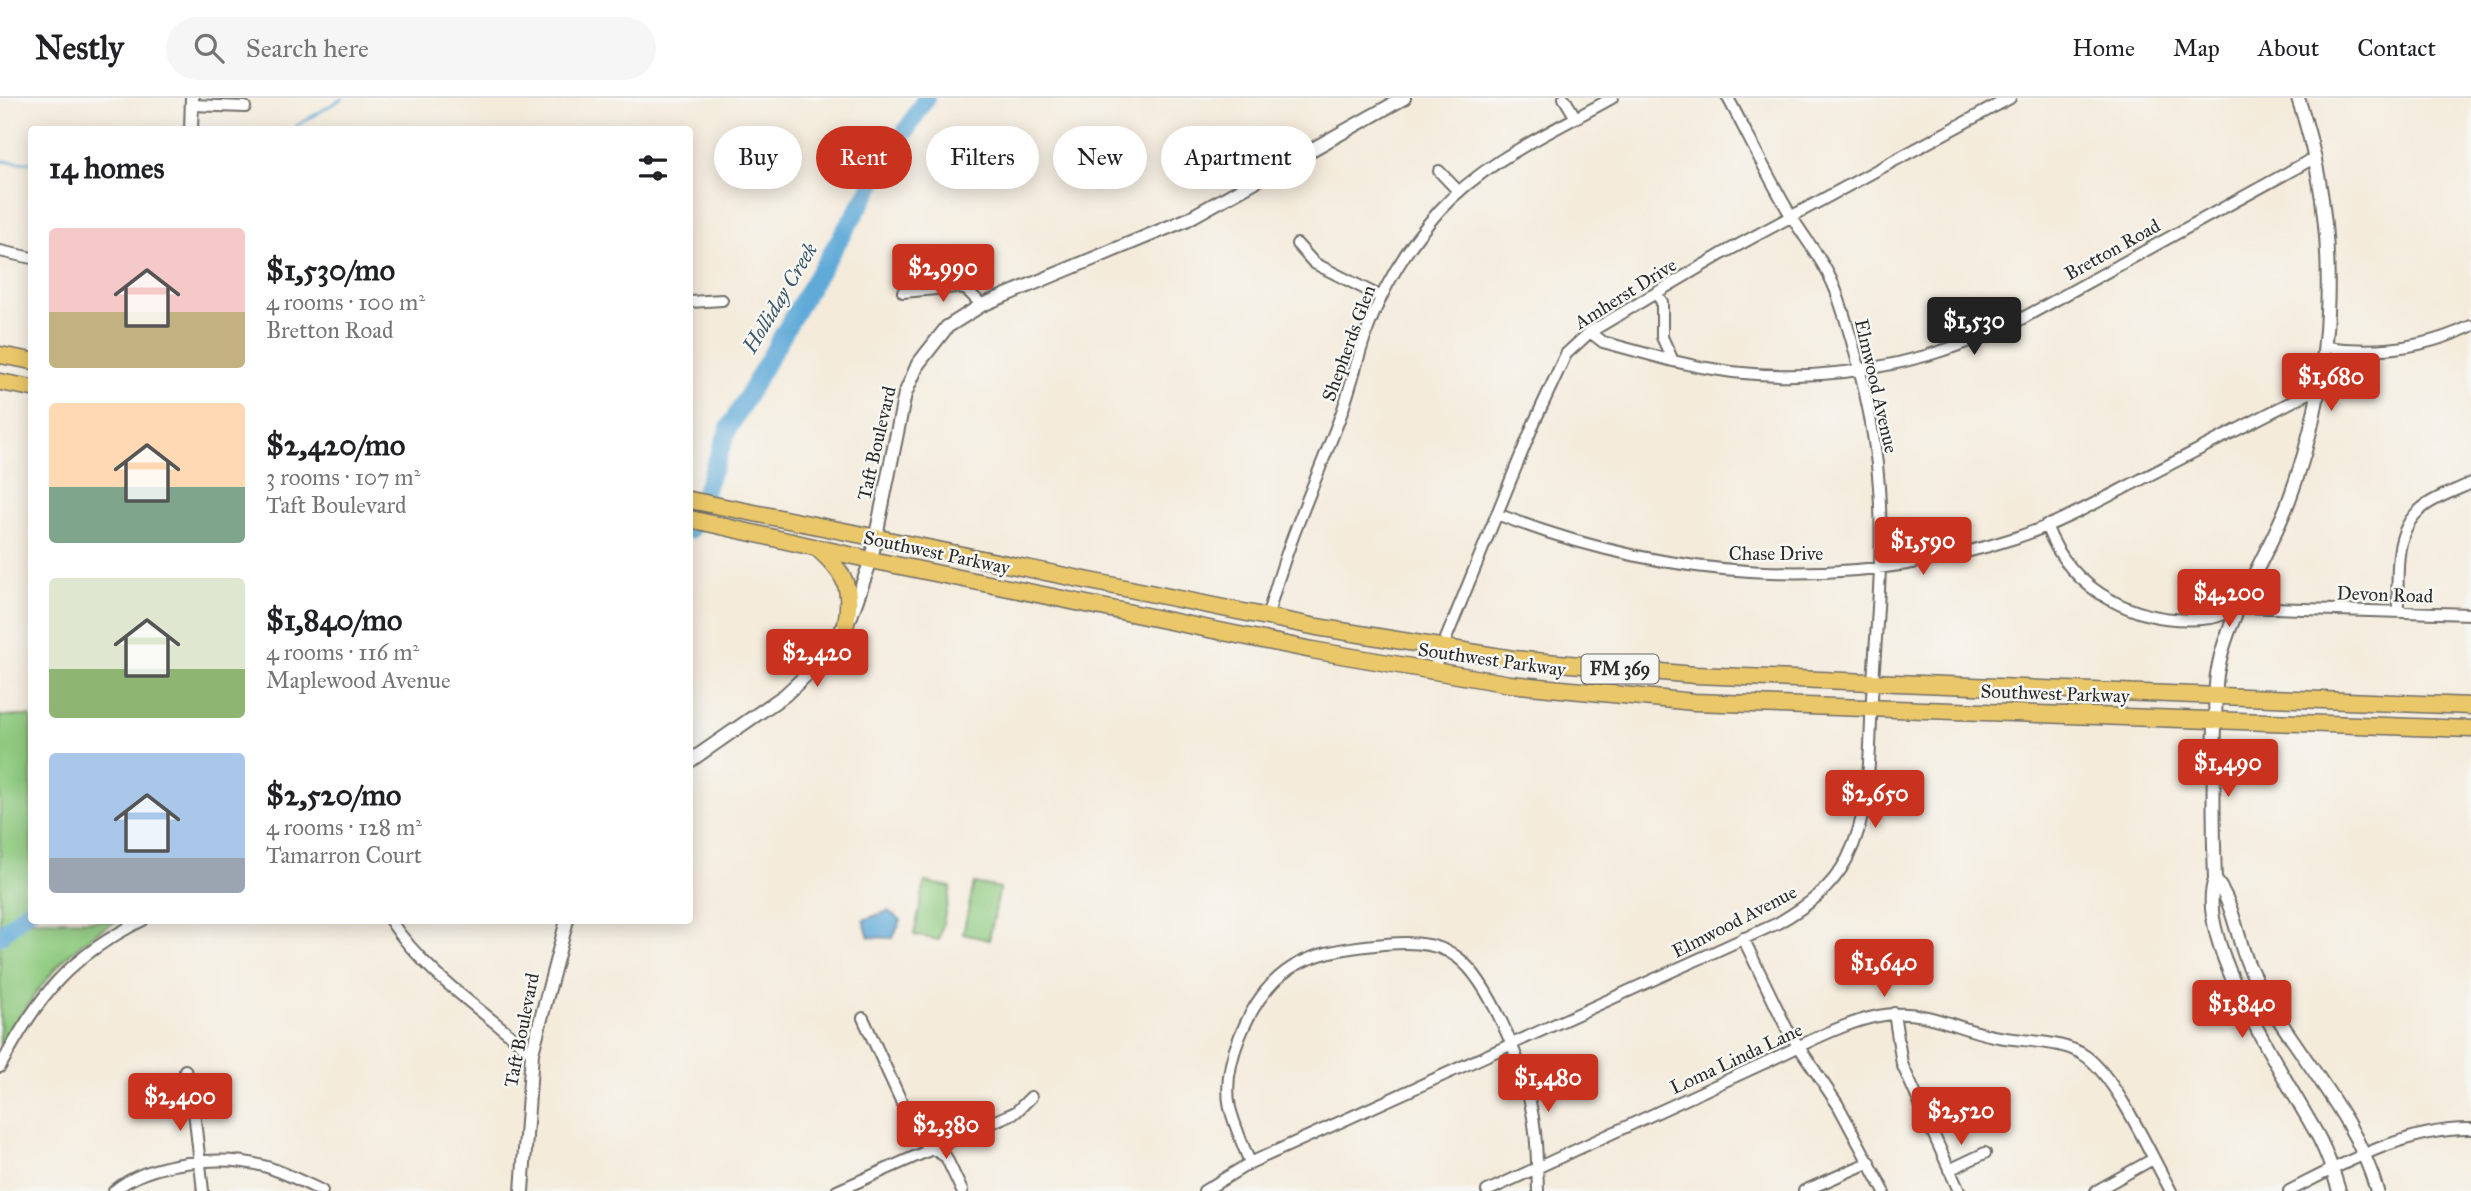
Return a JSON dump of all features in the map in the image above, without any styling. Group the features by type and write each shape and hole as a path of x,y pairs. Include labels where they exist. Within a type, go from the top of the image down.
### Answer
{"main road":[{"path":"0,355 28,360"},
{"path":"0,382 28,387"},
{"name":"Southwest Parkway","path":"693,501 1443,649 1560,664 1695,675 2471,706"},
{"name":"Southwest Parkway","path":"693,520 871,561 1432,673 1559,690 1694,702 2471,729"},
{"path":"816,547 838,567 847,584 850,604 846,624"},
{"path":"1052,597 1053,572"},
{"path":"1559,690 1560,664"}],"street":[{"name":"Taft Boulevard","path":"693,759 785,695 816,666 846,624 861,594 871,561 905,394 918,363 947,327 982,305 1186,220 1405,98"},
{"path":"1564,98 1576,118"},
{"name":"Shepherds Glen","path":"1268,615 1293,534 1345,403 1381,297 1410,247 1459,192 1495,164 1612,98"},
{"name":"Elmwood Avenue","path":"1204,1191 1227,1174 1250,1163 1510,1047 1805,907 1823,892 1843,865 1863,812 1873,682 1880,513 1875,449 1858,371 1835,290 1822,260 1791,215 1728,98"},
{"name":"Amherst Drive","path":"1432,673 1556,370 1566,354 1590,332 1791,215 2010,98"},
{"path":"2298,98 2325,214 2328,269 2325,347 2309,436 2288,504 2228,633 2218,669 2212,804 2215,880 2211,892 2217,932 2239,995 2255,1029 2320,1142 2339,1191"},
{"path":"191,126 192,102 245,107"},
{"name":"Bretton Road","path":"1590,332 1603,342 1732,374 1807,377 1910,361 1975,341 2012,324 2314,158"},
{"path":"1439,171 1459,192"},
{"path":"1297,244 1314,263 1381,297"},
{"path":"0,251 28,257"},
{"path":"903,292 957,287 967,290 982,305"},
{"path":"1656,293 1662,302 1662,337 1673,360"},
{"path":"693,302 722,300"},
{"path":"2325,347 2360,352 2382,350 2437,339 2471,326"},
{"name":"Chase Drive","path":"1497,514 1546,534 1630,557 1684,567 1739,572 1879,567 1959,553 2046,526 2319,388"},
{"path":"2398,612 2401,543 2409,522 2423,506 2471,483"},
{"name":"Devon Road","path":"2046,526 2052,541 2074,572 2107,599 2133,611 2182,620 2213,618 2240,608 2471,614"},
{"path":"2215,880 2223,889 2239,943 2260,989 2320,1078 2364,1155 2376,1191"},
{"path":"0,1067 23,1025 53,983 86,953 136,924"},
{"path":"393,924 410,946 453,989 532,1053"},
{"name":"Taft Boulevard","path":"522,1191 532,1053 566,924"},
{"path":"1743,938 1774,1005 1798,1048 1838,1105 1884,1191"},
{"path":"1250,1163 1230,1107 1228,1083 1233,1052 1259,996 1292,966 1323,954 1365,946 1410,943 1440,948 1455,955 1484,985 1531,1105 1538,1191"},
{"path":"1894,1013 1902,1064 1959,1191"},
{"name":"Loma Linda Lane","path":"1487,1191 1798,1048 1869,1018 1894,1013 1926,1017 1988,1035 2063,1046 2084,1054 2115,1090 2171,1191"},
{"path":"863,1018 919,1140 946,1157 962,1191"},
{"path":"185,1070 192,1093 203,1191"},
{"path":"837,1191 1016,1112 1031,1097"},
{"path":"2289,1191 2364,1155 2421,1134 2471,1129"},
{"path":"1949,1170 1985,1153"},
{"path":"2096,1191 2153,1159"},
{"path":"1804,1191 1870,1162"},
{"path":"114,1191 157,1168 198,1163 269,1167 323,1191"}],"green space":[{"path":"0,716 28,716 28,924 113,924 81,944 51,974 0,1045"},
{"path":"925,882 951,887 939,940 914,935"},
{"path":"974,883 1000,888 989,940 963,934"}],"water":[{"path":"888,911 901,920 893,938 869,937 863,920"}],"waterway":[{"path":"296,126 343,98"},
{"name":"Holliday Creek","path":"693,522 729,428 812,284 926,98"},
{"path":"0,161 28,163"},
{"name":"Holliday Creek","path":"0,936 28,911"}]}
